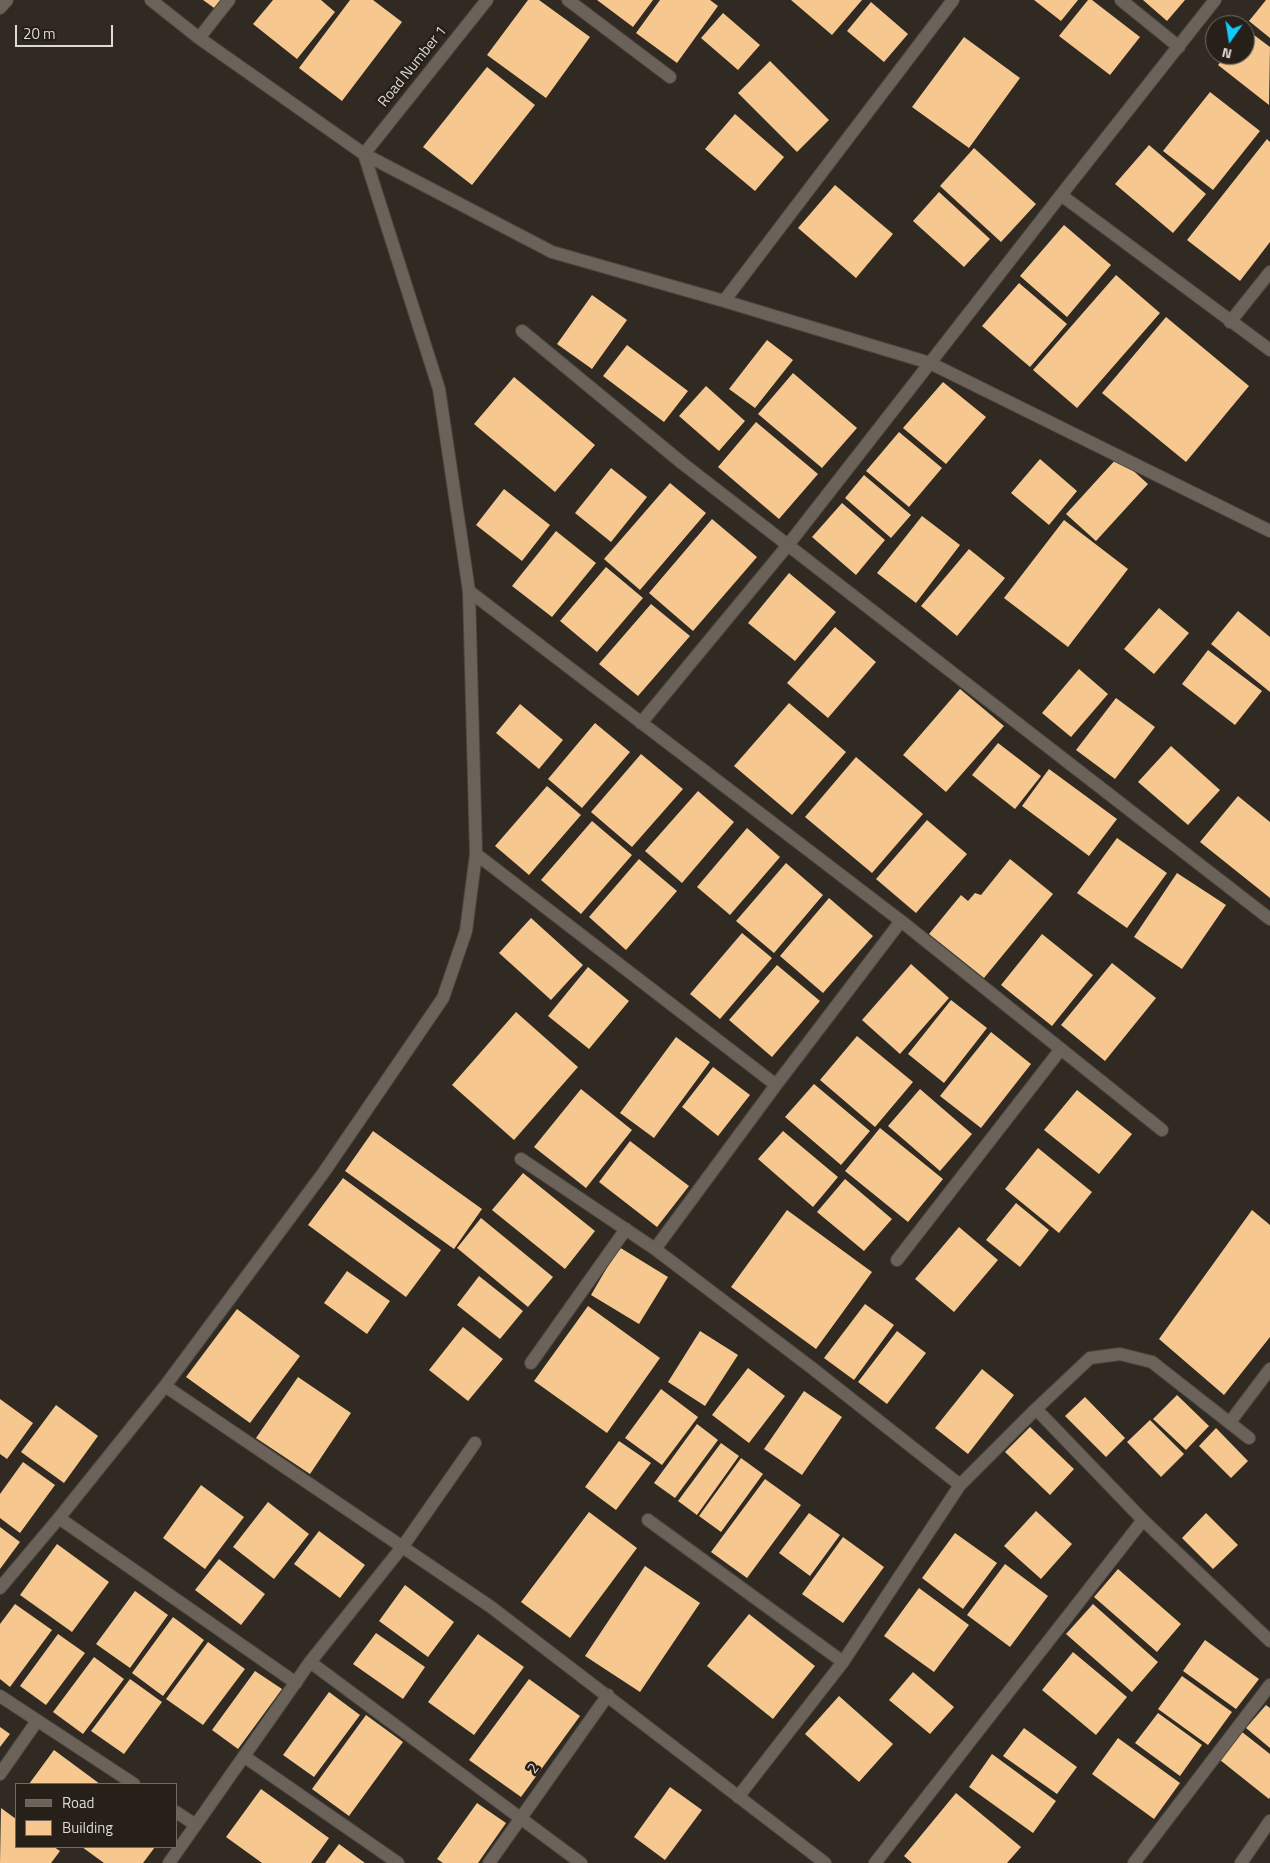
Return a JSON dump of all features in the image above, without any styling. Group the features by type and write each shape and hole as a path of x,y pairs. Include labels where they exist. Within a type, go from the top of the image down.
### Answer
{"street":[{"path":"0,8 7,0"},
{"path":"151,0 199,38 364,154 552,252 930,363 1270,531"},
{"path":"199,38 229,0"},
{"name":"Road Number 1","path":"364,154 487,0"},
{"path":"568,0 670,77"},
{"path":"724,301 953,0"},
{"path":"1121,0 1179,47"},
{"path":"642,723 788,545 1061,194 1216,0"},
{"path":"0,1588 165,1386 324,1172 443,998 466,932 476,854 469,591 439,389 364,154"},
{"path":"1061,194 1270,350"},
{"path":"1230,322 1270,272"},
{"path":"522,331 682,463 1270,919"},
{"path":"469,591 901,921 1162,1130"},
{"path":"476,854 776,1085"},
{"path":"655,1248 901,921"},
{"path":"897,1260 1061,1049"},
{"path":"521,1159 655,1248 960,1484"},
{"path":"531,1363 626,1229"},
{"path":"738,1796 843,1662 960,1484 1090,1358 1120,1354 1152,1362 1249,1438"},
{"path":"1230,1422 1270,1369"},
{"path":"165,1386 491,1607 825,1863"},
{"path":"1036,1409 1143,1520 1270,1641"},
{"path":"168,1863 245,1757 310,1662 403,1546 475,1443"},
{"path":"59,1518 296,1683"},
{"path":"648,1520 843,1662"},
{"path":"875,1863 1143,1520"},
{"path":"310,1662 581,1863"},
{"path":"1134,1863 1270,1685"},
{"path":"0,1696 132,1783"},
{"name":"2","path":"488,1863 608,1696"},
{"path":"0,1774 38,1721"},
{"path":"245,1757 398,1863"},
{"path":"178,1813 196,1825"},
{"path":"1241,1863 1270,1821"}],"building":[{"path":"203,0 224,0 217,10"},
{"path":"273,0 321,0 335,12 297,59 253,24"},
{"path":"350,0 373,0 402,22 342,101 299,68"},
{"path":"528,0 539,0 590,37 546,98 487,55"},
{"path":"597,0 653,0 633,27"},
{"path":"660,0 710,0 718,6 677,63 636,33"},
{"path":"791,0 862,0 832,35"},
{"path":"1034,0 1078,0 1061,21"},
{"path":"1088,0 1092,0 1140,37 1110,75 1059,36"},
{"path":"1143,0 1185,0 1167,21"},
{"path":"1266,0 1270,0 1270,38 1255,26 1254,15"},
{"path":"871,2 908,34 884,62 847,31"},
{"path":"723,13 760,45 738,70 701,38"},
{"path":"1255,36 1270,47 1269,105 1218,65 1255,65"},
{"path":"964,37 1020,78 969,148 912,107"},
{"path":"770,61 829,120 797,152 738,93"},
{"path":"487,67 535,105 472,185 423,147"},
{"path":"1210,92 1260,131 1213,190 1163,151"},
{"path":"735,114 784,157 755,191 705,149"},
{"path":"1267,139 1270,142 1270,242 1240,281 1187,240"},
{"path":"1149,145 1206,194 1173,233 1115,184"},
{"path":"974,148 1036,204 1001,242 940,186"},
{"path":"835,185 893,234 856,278 798,228"},
{"path":"939,192 990,239 964,267 913,221"},
{"path":"1064,225 1111,265 1067,317 1020,276"},
{"path":"1116,275 1160,313 1077,408 1033,370"},
{"path":"1019,283 1067,324 1030,367 982,326"},
{"path":"592,295 627,320 592,369 557,344"},
{"path":"1166,317 1249,386 1186,462 1102,393"},
{"path":"767,340 793,360 755,408 729,389"},
{"path":"627,345 688,391 664,422 603,376"},
{"path":"793,373 857,428 822,468 758,414"},
{"path":"514,377 595,445 555,492 474,424"},
{"path":"943,382 986,417 946,464 903,428"},
{"path":"706,386 745,421 719,451 679,416"},
{"path":"756,422 818,474 779,519 718,467"},
{"path":"899,432 942,468 909,507 866,471"},
{"path":"1118,457 1148,484 1096,541 1066,514"},
{"path":"1040,459 1077,491 1049,525 1011,493"},
{"path":"611,468 647,497 611,542 575,513"},
{"path":"864,475 911,515 891,538 845,498"},
{"path":"670,483 706,513 640,590 604,559"},
{"path":"504,489 550,525 522,561 476,525"},
{"path":"842,503 885,540 856,575 812,537"},
{"path":"922,516 960,545 916,603 877,573"},
{"path":"712,519 757,557 693,631 649,593"},
{"path":"1064,520 1128,569 1068,647 1004,598"},
{"path":"556,531 596,563 552,617 512,586"},
{"path":"969,549 1005,578 957,636 921,606"},
{"path":"606,567 643,598 597,652 560,621"},
{"path":"789,573 836,612 795,661 748,623"},
{"path":"651,604 690,636 638,696 599,664"},
{"path":"1159,608 1189,633 1154,674 1124,649"},
{"path":"1238,611 1270,637 1270,692 1211,644"},
{"path":"835,627 876,662 828,718 787,683"},
{"path":"1208,650 1262,691 1235,725 1182,684"},
{"path":"1079,669 1108,694 1071,737 1042,713"},
{"path":"960,689 1004,726 946,792 903,755"},
{"path":"1116,698 1155,727 1115,779 1076,750"},
{"path":"789,703 846,752 792,815 734,766"},
{"path":"520,704 563,740 539,769 496,733"},
{"path":"595,723 630,752 582,808 548,779"},
{"path":"998,743 1041,776 1015,809 972,775"},
{"path":"1171,746 1220,790 1188,825 1138,782"},
{"path":"641,754 683,789 632,847 591,812"},
{"path":"856,757 923,814 872,873 805,817"},
{"path":"1049,769 1117,819 1089,856 1022,806"},
{"path":"547,786 581,815 529,875 495,846"},
{"path":"698,791 734,822 682,883 645,851"},
{"path":"1238,796 1270,822 1270,898 1200,842"},
{"path":"927,820 967,854 916,913 876,879"},
{"path":"592,821 632,855 581,914 541,880"},
{"path":"747,828 780,857 730,915 697,887"},
{"path":"1117,838 1167,873 1127,928 1077,893"},
{"path":"639,859 677,891 626,950 589,917"},
{"path":"1010,859 1053,894 984,978 929,934 961,895 968,901 975,893 981,895"},
{"path":"786,863 823,895 774,953 736,921"},
{"path":"1177,873 1226,905 1182,969 1134,937"},
{"path":"829,898 873,936 823,993 780,956"},
{"path":"531,918 583,965 551,1000 499,953"},
{"path":"742,933 772,958 720,1019 690,994"},
{"path":"1042,934 1093,975 1052,1026 1001,985"},
{"path":"1112,963 1156,998 1105,1061 1061,1025"},
{"path":"911,964 949,998 900,1054 862,1020"},
{"path":"777,965 820,1001 772,1057 729,1020"},
{"path":"588,967 629,1001 589,1049 548,1016"},
{"path":"951,1000 987,1028 944,1083 908,1054"},
{"path":"516,1012 578,1067 514,1140 452,1085"},
{"path":"991,1032 1031,1064 981,1128 940,1096"},
{"path":"857,1036 913,1082 875,1127 820,1080"},
{"path":"676,1037 710,1062 654,1138 620,1113"},
{"path":"713,1067 750,1095 718,1136 682,1107"},
{"path":"814,1084 870,1131 841,1165 785,1117"},
{"path":"581,1089 632,1130 586,1188 534,1147"},
{"path":"920,1089 972,1134 940,1171 888,1126"},
{"path":"1077,1090 1132,1134 1099,1174 1044,1130"},
{"path":"880,1128 943,1179 908,1222 845,1171"},
{"path":"373,1131 482,1209 454,1249 345,1171"},
{"path":"783,1131 838,1177 813,1207 758,1159"},
{"path":"630,1141 689,1186 657,1227 599,1182"},
{"path":"1038,1148 1092,1192 1059,1233 1005,1189"},
{"path":"523,1173 595,1231 565,1269 492,1210"},
{"path":"343,1178 441,1250 406,1297 308,1225"},
{"path":"845,1179 892,1219 864,1251 817,1212"},
{"path":"1016,1203 1049,1230 1020,1267 986,1240"},
{"path":"787,1210 872,1272 816,1349 731,1287"},
{"path":"1252,1210 1270,1225 1270,1337 1224,1395 1159,1339"},
{"path":"481,1218 553,1277 528,1307 457,1248"},
{"path":"959,1227 998,1260 954,1312 915,1279"},
{"path":"619,1247 668,1277 639,1324 591,1295"},
{"path":"347,1271 390,1301 367,1334 324,1303"},
{"path":"479,1276 523,1311 500,1339 457,1305"},
{"path":"865,1304 894,1325 854,1380 824,1358"},
{"path":"588,1306 660,1358 607,1433 534,1381"},
{"path":"237,1309 300,1356 250,1423 186,1377"},
{"path":"463,1327 503,1359 468,1401 429,1370"},
{"path":"700,1331 738,1355 705,1406 668,1382"},
{"path":"897,1331 926,1353 887,1404 858,1382"},
{"path":"748,1368 785,1396 749,1443 712,1415"},
{"path":"982,1369 1014,1395 968,1454 935,1428"},
{"path":"298,1377 351,1413 310,1474 256,1438"},
{"path":"661,1389 698,1417 662,1465 625,1438"},
{"path":"804,1391 842,1417 802,1475 764,1449"},
{"path":"1177,1395 1209,1426 1186,1450 1153,1419"},
{"path":"1085,1397 1125,1438 1106,1457 1065,1416"},
{"path":"0,1399 33,1423 7,1459 0,1454"},
{"path":"56,1405 98,1436 64,1483 21,1452"},
{"path":"1150,1420 1184,1454 1161,1477 1127,1442"},
{"path":"697,1424 718,1440 675,1498 654,1483"},
{"path":"1030,1427 1074,1469 1050,1495 1005,1452"},
{"path":"1216,1428 1248,1461 1231,1478 1199,1446"},
{"path":"619,1441 651,1463 616,1510 585,1487"},
{"path":"721,1443 739,1456 697,1515 678,1501"},
{"path":"741,1458 763,1474 721,1532 699,1516"},
{"path":"23,1462 55,1485 20,1533 0,1518 0,1494"},
{"path":"765,1479 801,1505 747,1578 711,1552"},
{"path":"201,1485 244,1517 205,1569 163,1538"},
{"path":"268,1502 309,1534 274,1579 233,1547"},
{"path":"1036,1511 1072,1544 1041,1579 1004,1546"},
{"path":"589,1512 637,1548 570,1638 521,1602"},
{"path":"809,1513 840,1535 810,1576 779,1553"},
{"path":"1206,1513 1238,1545 1213,1569 1182,1538"},
{"path":"0,1527 20,1542 0,1569"},
{"path":"319,1531 365,1565 340,1598 294,1564"},
{"path":"955,1533 997,1563 963,1609 922,1578"},
{"path":"843,1537 884,1567 843,1623 802,1594"},
{"path":"57,1544 109,1582 72,1632 20,1595"},
{"path":"219,1559 265,1594 241,1625 195,1590"},
{"path":"1005,1564 1048,1596 1010,1647 967,1615"},
{"path":"645,1566 700,1603 640,1692 585,1656"},
{"path":"1118,1569 1181,1624 1157,1652 1094,1597"},
{"path":"405,1585 454,1622 428,1657 379,1621"},
{"path":"919,1588 969,1625 934,1672 884,1636"},
{"path":"135,1591 168,1615 130,1668 96,1644"},
{"path":"15,1604 52,1630 10,1687 0,1679 0,1624"},
{"path":"1093,1604 1158,1662 1132,1692 1066,1634"},
{"path":"749,1614 815,1666 773,1719 707,1666"},
{"path":"173,1617 204,1640 163,1696 132,1673"},
{"path":"376,1633 425,1667 403,1699 353,1664"},
{"path":"58,1634 85,1653 46,1705 20,1686"},
{"path":"478,1634 524,1667 474,1735 428,1702"},
{"path":"1205,1640 1259,1679 1236,1709 1183,1671"},
{"path":"208,1642 245,1669 203,1725 166,1699"},
{"path":"1073,1652 1127,1697 1096,1735 1042,1690"},
{"path":"94,1657 124,1679 83,1734 53,1712"},
{"path":"255,1671 282,1689 238,1749 212,1730"},
{"path":"913,1672 954,1707 930,1734 889,1700"},
{"path":"1182,1676 1232,1712 1208,1745 1158,1709"},
{"path":"130,1679 162,1702 124,1754 91,1731"},
{"path":"529,1679 580,1716 521,1797 469,1760"},
{"path":"329,1692 360,1715 314,1777 283,1755"},
{"path":"839,1696 893,1744 859,1782 805,1734"},
{"path":"1266,1705 1270,1708 1270,1748 1246,1728"},
{"path":"1158,1713 1202,1745 1180,1776 1135,1743"},
{"path":"366,1715 403,1742 349,1816 312,1789"},
{"path":"0,1727 10,1734 0,1747"},
{"path":"1024,1728 1077,1767 1057,1794 1003,1756"},
{"path":"1242,1732 1270,1754 1269,1799 1220,1760"},
{"path":"1118,1738 1180,1783 1154,1819 1092,1774"},
{"path":"54,1750 99,1783 30,1783"},
{"path":"992,1754 1056,1801 1033,1833 969,1787"},
{"path":"670,1787 702,1810 665,1860 634,1837"},
{"path":"261,1789 329,1838 311,1863 262,1863 226,1837"},
{"path":"956,1793 1021,1847 1007,1863 912,1863 904,1856"},
{"path":"477,1803 506,1823 478,1863 443,1863 437,1859"},
{"path":"1,1808 15,1818 15,1848 56,1848 60,1851 51,1863 0,1863"},
{"path":"339,1844 365,1863 325,1863"},
{"path":"83,1848 154,1848 143,1863 104,1863"}]}
